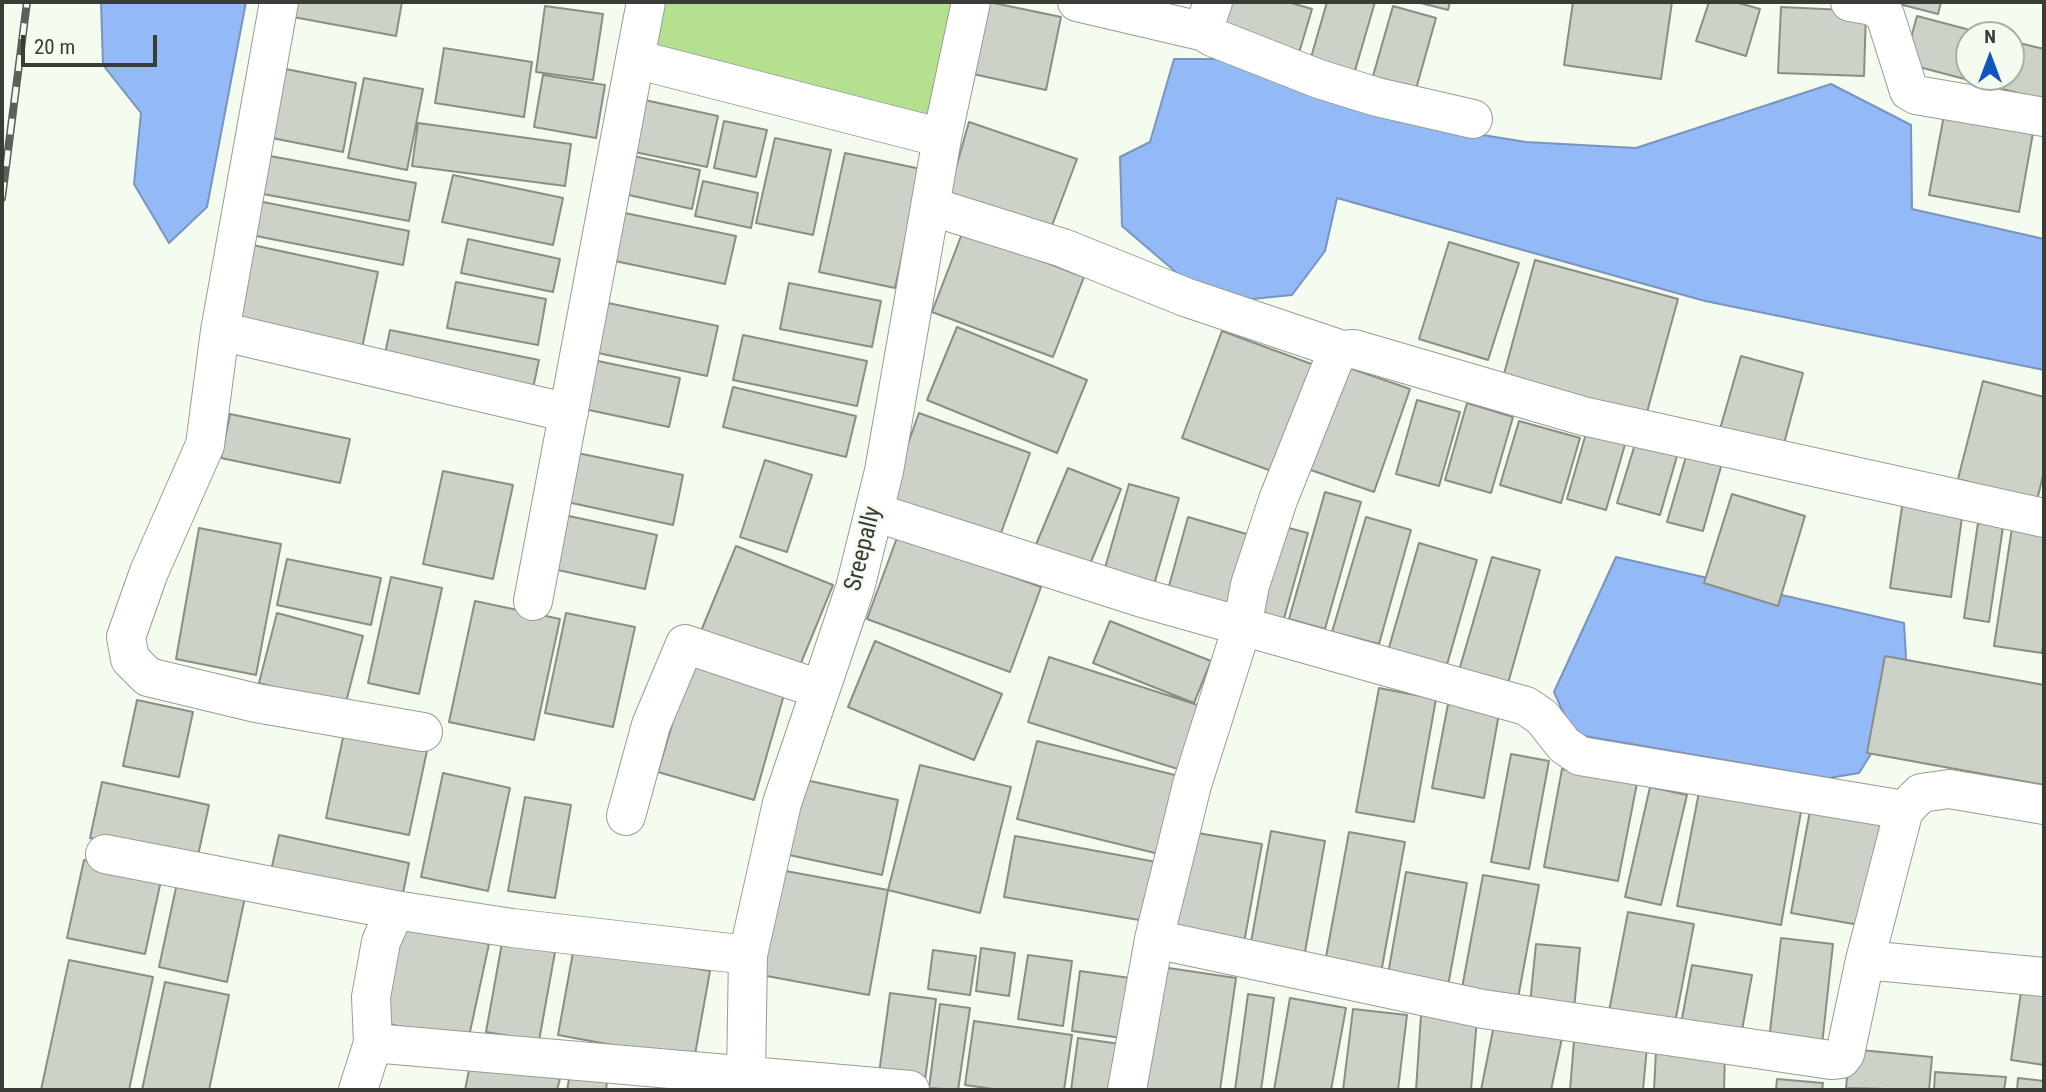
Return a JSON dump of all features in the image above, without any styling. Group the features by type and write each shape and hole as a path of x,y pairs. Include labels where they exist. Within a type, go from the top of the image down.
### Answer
{"street":[{"path":"279,2 220,331 205,445 149,572 125,637 130,659 148,677 256,704 423,732"},
{"path":"533,601 646,2"},
{"name":"Sreepally","path":"745,1082 748,955 782,803 855,588 884,471 942,138 971,2"},
{"path":"1077,2 1209,17 1319,79 1377,97 1473,119"},
{"path":"1850,2 1873,6 1885,15 1909,90 1916,95 2044,117"},
{"path":"635,60 942,138"},
{"path":"930,206 1063,248 1185,297 1342,350 1354,349 1583,416 2044,518"},
{"path":"220,331 569,412"},
{"path":"1127,1090 1154,939 1192,785 1242,627 1250,584 1278,500 1335,357 1342,350"},
{"path":"874,512 1142,598 1526,706 1542,717 1564,745 1580,756 1904,810"},
{"path":"626,816 651,725 685,644 819,689"},
{"path":"1154,939 1483,1009 1831,1060 1841,1059 1845,1054 1865,960 1904,810 1920,793 1949,789 2044,805"},
{"path":"105,854 395,910 512,928 748,955"},
{"path":"358,1090 373,1043 371,997 381,942 395,910"},
{"path":"1865,960 2044,977"},
{"path":"373,1043 745,1082 910,1090"}],"green space":[{"path":"655,2 963,2 942,121 645,50"}],"water":[{"path":"101,2 246,2 207,207 169,243 134,184 141,113 103,65"},
{"path":"1174,59 1240,59 1396,121 1526,142 1636,148 1831,84 1911,125 1912,209 2044,239 2044,370 1705,301 1337,198 1325,251 1292,295 1212,303 1122,226 1120,157 1150,142"},
{"path":"1616,557 1904,623 1906,657 1893,719 1859,773 1829,778 1573,734 1554,692"}],"building":[{"path":"296,2 402,2 396,36 293,17"},
{"path":"989,2 1061,17 1046,90 973,74"},
{"path":"1231,2 1288,2 1312,9 1299,53 1222,31"},
{"path":"1327,2 1375,2 1352,81 1308,68"},
{"path":"1417,2 1450,2 1448,10"},
{"path":"1573,2 1672,2 1661,79 1564,65"},
{"path":"1709,2 1735,2 1760,9 1746,56 1696,41"},
{"path":"1891,2 1941,2 1938,14"},
{"path":"545,6 603,14 593,80 536,72"},
{"path":"1393,6 1436,18 1416,89 1373,76"},
{"path":"1781,7 1866,11 1864,76 1778,73"},
{"path":"1917,16 1955,26 1955,76 1904,63"},
{"path":"2025,44 2044,49 2044,100 2010,91 2025,91"},
{"path":"444,48 532,62 524,117 435,103"},
{"path":"286,69 356,83 343,152 272,138"},
{"path":"543,75 605,85 596,138 534,127"},
{"path":"364,78 423,89 407,170 348,158"},
{"path":"631,97 718,116 707,167 620,149"},
{"path":"1945,110 2034,127 2019,212 1929,195"},
{"path":"724,121 767,130 756,177 714,168"},
{"path":"969,122 1077,159 1047,239 945,206"},
{"path":"418,123 571,144 565,186 412,166"},
{"path":"775,138 831,150 813,235 756,223"},
{"path":"845,153 921,169 895,288 819,272"},
{"path":"270,156 416,183 409,221 263,194"},
{"path":"633,156 700,170 692,209 624,194"},
{"path":"453,175 563,198 553,245 442,222"},
{"path":"703,181 758,193 751,228 695,216"},
{"path":"258,201 409,231 403,265 251,235"},
{"path":"620,212 736,236 725,284 610,260"},
{"path":"963,231 1084,277 1053,357 932,312"},
{"path":"468,239 560,259 553,292 461,273"},
{"path":"1449,242 1519,263 1488,360 1419,339"},
{"path":"248,244 378,272 362,348 232,320"},
{"path":"1535,260 1678,299 1644,423 1501,385"},
{"path":"456,282 546,299 538,345 447,328"},
{"path":"789,283 881,301 872,347 780,329"},
{"path":"608,303 718,326 707,376 598,353"},
{"path":"957,327 1087,380 1057,453 927,400"},
{"path":"390,330 539,360 532,393 383,363"},
{"path":"1222,331 1325,369 1285,476 1182,438"},
{"path":"743,335 867,361 857,406 733,380"},
{"path":"1741,356 1803,373 1783,447 1720,429"},
{"path":"593,360 680,378 669,427 584,409"},
{"path":"1341,365 1410,389 1374,492 1305,468"},
{"path":"1983,381 2044,397 2044,472 2037,500 1958,479"},
{"path":"733,387 856,416 846,457 723,427"},
{"path":"1417,400 1460,412 1439,486 1396,474"},
{"path":"1467,403 1513,417 1491,493 1445,480"},
{"path":"919,413 1030,453 997,544 886,505"},
{"path":"230,414 350,439 340,483 221,458"},
{"path":"1519,421 1580,438 1561,503 1500,485"},
{"path":"1587,430 1626,441 1606,510 1567,499"},
{"path":"1635,444 1677,456 1660,515 1617,503"},
{"path":"568,451 683,475 673,525 558,500"},
{"path":"1687,453 1722,463 1703,531 1667,522"},
{"path":"765,460 812,475 787,552 740,537"},
{"path":"1068,468 1121,489 1088,569 1035,547"},
{"path":"443,471 513,485 493,579 423,564"},
{"path":"1129,484 1179,498 1153,588 1103,575"},
{"path":"1325,492 1361,502 1325,629 1289,619"},
{"path":"1732,494 1805,516 1778,606 1704,583"},
{"path":"1903,500 1963,510 1951,597 1890,588"},
{"path":"555,513 657,535 645,589 544,567"},
{"path":"1188,517 1250,535 1226,615 1166,597"},
{"path":"1366,517 1411,530 1379,644 1332,632"},
{"path":"1978,523 2003,527 1989,622 1964,618"},
{"path":"1273,524 1308,533 1283,622 1248,612"},
{"path":"199,528 281,544 256,675 176,659"},
{"path":"2012,528 2044,532 2042,653 1994,646"},
{"path":"898,535 1041,587 1010,672 867,619"},
{"path":"1419,543 1477,560 1446,668 1388,651"},
{"path":"736,546 833,585 796,675 699,636"},
{"path":"1492,557 1540,570 1505,694 1456,681"},
{"path":"287,559 381,578 371,625 277,605"},
{"path":"391,577 442,588 419,694 368,683"},
{"path":"475,601 560,619 534,740 449,722"},
{"path":"277,613 363,636 345,706 259,683"},
{"path":"566,613 635,627 613,727 545,713"},
{"path":"1110,621 1211,661 1194,703 1093,663"},
{"path":"875,641 1002,694 974,760 848,707"},
{"path":"1885,656 2044,685 2044,785 1867,753"},
{"path":"692,657 787,684 754,800 658,772"},
{"path":"1049,657 1201,706 1181,770 1028,722"},
{"path":"1379,688 1436,699 1414,822 1356,812"},
{"path":"1449,699 1500,708 1484,798 1432,788"},
{"path":"137,700 193,712 179,777 123,766"},
{"path":"345,728 428,746 409,835 326,818"},
{"path":"1037,741 1179,776 1159,854 1017,819"},
{"path":"1511,754 1549,761 1529,869 1491,862"},
{"path":"920,765 1011,787 980,913 888,890"},
{"path":"1562,769 1637,783 1618,881 1544,867"},
{"path":"443,773 510,788 488,891 421,877"},
{"path":"796,778 898,800 882,875 780,853"},
{"path":"102,782 209,805 197,860 90,838"},
{"path":"1650,787 1687,795 1661,905 1625,897"},
{"path":"1700,787 1802,806 1781,925 1677,906"},
{"path":"525,797 571,805 555,898 508,891"},
{"path":"1812,800 1886,813 1865,926 1791,913"},
{"path":"1271,831 1325,841 1303,963 1249,953"},
{"path":"1192,832 1262,844 1243,948 1173,935"},
{"path":"1349,832 1405,842 1380,978 1324,968"},
{"path":"279,835 409,863 401,903 270,875"},
{"path":"1015,836 1162,863 1151,922 1004,897"},
{"path":"84,860 162,876 145,954 67,938"},
{"path":"775,869 888,890 869,995 756,974"},
{"path":"1406,872 1467,883 1447,991 1387,980"},
{"path":"1483,875 1539,885 1518,998 1462,988"},
{"path":"177,883 245,897 227,982 159,967"},
{"path":"1628,912 1694,924 1673,1033 1607,1022"},
{"path":"400,925 489,944 468,1041 380,1022"},
{"path":"1781,938 1833,944 1821,1054 1768,1048"},
{"path":"502,943 555,952 539,1041 486,1032"},
{"path":"1536,944 1580,948 1573,1019 1529,1014"},
{"path":"574,947 710,971 694,1060 558,1035"},
{"path":"981,948 1015,953 1009,996 976,991"},
{"path":"933,950 976,956 970,995 928,989"},
{"path":"1028,955 1072,961 1063,1026 1018,1019"},
{"path":"69,960 153,977 129,1090 41,1090"},
{"path":"1692,965 1752,975 1740,1041 1680,1029"},
{"path":"1155,966 1236,978 1220,1090 1137,1090"},
{"path":"1080,971 1130,978 1122,1038 1072,1031"},
{"path":"165,982 229,995 209,1090 142,1090"},
{"path":"2022,985 2044,988 2044,1065 2011,1060"},
{"path":"890,993 936,999 924,1087 878,1081"},
{"path":"1248,994 1274,998 1261,1090 1235,1090"},
{"path":"1290,998 1346,1008 1331,1090 1274,1090"},
{"path":"940,1004 970,1008 958,1090 929,1088"},
{"path":"1353,1009 1407,1015 1398,1090 1343,1090"},
{"path":"1421,1015 1477,1019 1471,1090 1416,1090"},
{"path":"974,1021 1072,1035 1064,1090 1000,1090 965,1085"},
{"path":"1494,1025 1562,1038 1551,1090 1481,1090"},
{"path":"1078,1038 1127,1045 1121,1090 1071,1090"},
{"path":"1574,1041 1647,1047 1643,1090 1570,1090"},
{"path":"1850,1049 1932,1057 1929,1090 1846,1088"},
{"path":"1656,1051 1725,1054 1724,1090 1654,1090"},
{"path":"471,1060 560,1079 557,1090 465,1090"},
{"path":"1935,1072 2006,1077 2004,1090 1934,1090"},
{"path":"570,1074 607,1082 606,1090 567,1090"},
{"path":"2018,1078 2044,1081 2044,1090 2017,1090"},
{"path":"1777,1079 1823,1083 1822,1090 1776,1090"}],"railway":[{"path":"2,198 27,2"}]}
